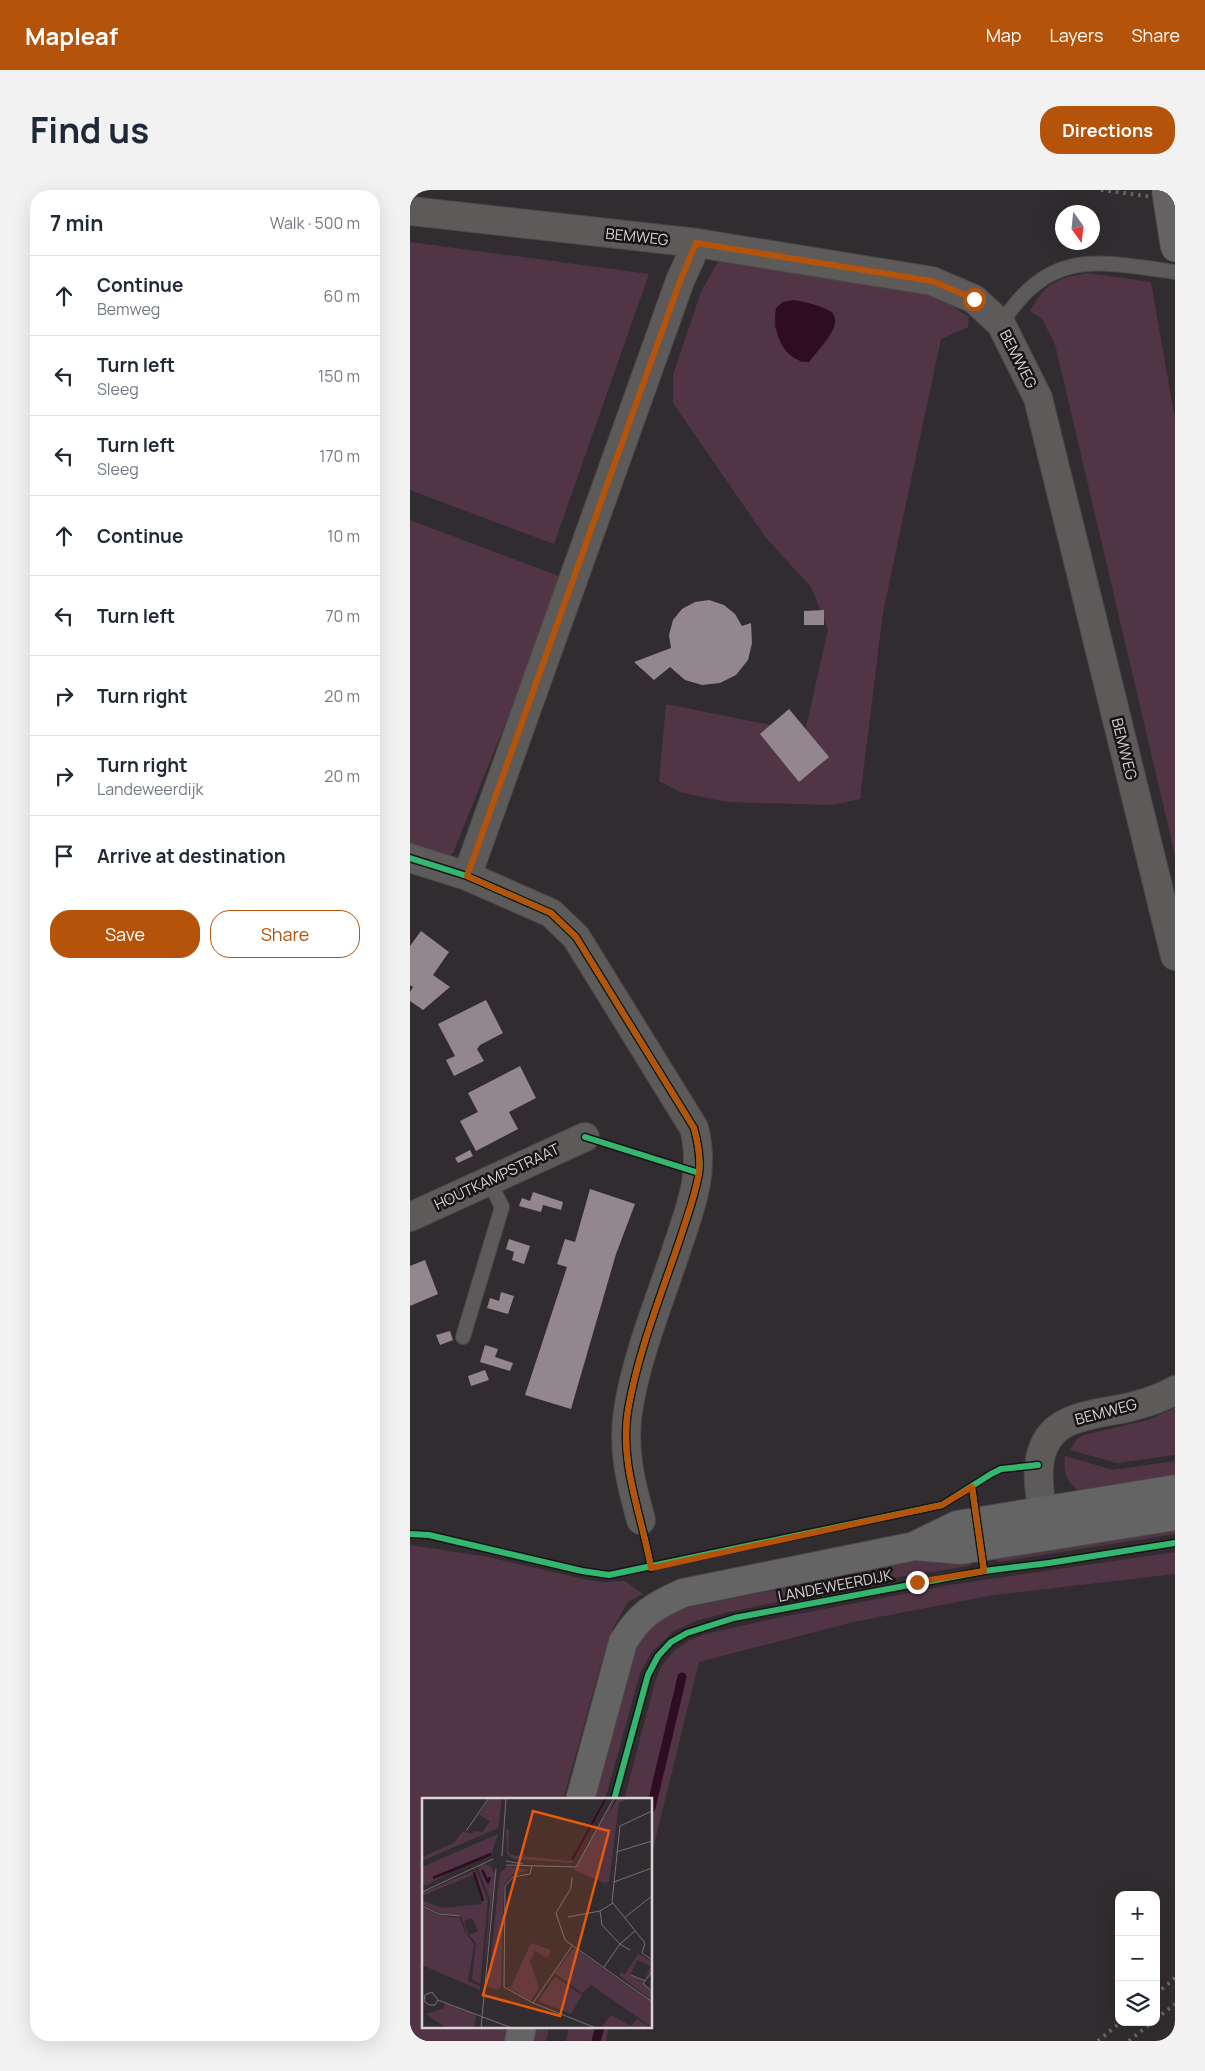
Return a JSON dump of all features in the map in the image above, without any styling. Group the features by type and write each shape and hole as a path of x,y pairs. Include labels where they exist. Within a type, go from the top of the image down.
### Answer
{"main road":[{"path":"1166,190 1175,248"}],"street":[{"name":"BEMWEG","path":"410,211 696,243 932,281 974,299 1001,324 1038,398 1175,956"},
{"path":"467,876 680,281 696,243"},
{"path":"410,858 467,876 551,913 576,937 694,1128 699,1149 699,1173 691,1204 643,1350 628,1410 626,1435 627,1468 640,1520"},
{"name":"HOUTKAMPSTRAAT","path":"410,1217 585,1137"},
{"name":"BEMWEG","path":"1045,1522 1038,1465 1043,1444 1052,1434 1067,1423 1134,1406 1166,1396 1175,1390"},
{"name":"LANDEWEERDIJK","path":"581,1798 623,1642 634,1623 649,1610 684,1593 915,1546 961,1550 1045,1522 1175,1489"},
{"name":"LANDEWEERDIJK","path":"1045,1522 1175,1516"},
{"path":"519,2041 522,2028"}],"lane":[{"path":"1001,324 1012,306 1037,283 1062,267 1086,263 1175,272"},
{"path":"463,1337 502,1207 489,1181"}],"shaded area":[{"path":"410,242 649,274 554,544 410,490"},
{"path":"719,260 911,289 945,301 969,317 968,327 941,339 883,612 860,799 832,805 726,802 680,792 659,781 666,704 805,732 828,629 811,587 766,538 673,403 673,375 701,292","holes":["808,303 833,312 835,325 832,332 824,345 809,362 800,362 774,327 777,308"]},
{"path":"1088,273 1151,282 1175,420 1175,855 1055,344 1042,319 1030,311 1041,294 1053,283 1068,277"},
{"path":"794,300 826,309 833,314 835,320 828,337 809,362 800,361 792,357 781,344 778,335 775,317 776,308 783,302"},
{"path":"410,520 564,578 453,853 449,856 410,849"},
{"path":"1175,1408 1175,1455 1117,1463 1070,1450 1077,1439 1084,1435 1148,1420"},
{"path":"1065,1456 1113,1470 1175,1461 1175,1480 1087,1494 1076,1488 1068,1480 1064,1463"},
{"path":"1175,1525 1175,1534 999,1562 990,1557"},
{"path":"410,1545 483,1556 588,1580 603,1582 625,1581 643,1594 628,1602 613,1628 564,1798 422,1798 422,2028 510,2028 507,2041 410,2041"},
{"path":"1175,1552 1175,1574 994,1595 853,1622 699,1662 652,1853 652,1798 625,1798 655,1682 662,1665 674,1651 690,1640 706,1634 767,1620 950,1585"},
{"path":"972,1556 973,1563 969,1566 905,1576 729,1612 696,1621 674,1631 652,1652 640,1673 606,1798 594,1798 635,1650 645,1633 655,1623 668,1615 686,1608 915,1561 943,1561"},
{"path":"537,2028 549,2028 546,2041 534,2041"},
{"path":"569,2028 609,2028 606,2041 566,2041"}],"building":[{"path":"709,600 724,605 735,614 742,626 751,623 752,643 748,660 736,675 720,683 702,685 685,680 670,667 654,680 634,662 671,648 669,635 673,620 682,609 695,602"},
{"path":"824,610 824,625 804,625 804,611"},
{"path":"789,709 829,757 799,782 760,734"},
{"path":"421,931 449,952 433,975 450,987 423,1010 410,1001 410,992 413,987 410,985 410,946"},
{"path":"486,1000 503,1033 480,1045 477,1049 484,1061 454,1076 446,1060 455,1056 438,1024"},
{"path":"520,1066 536,1098 509,1112 518,1129 476,1151 460,1121 478,1112 468,1093"},
{"path":"470,1150 473,1156 458,1163 455,1158"},
{"path":"590,1189 635,1204 616,1254 571,1409 525,1395 567,1267 557,1264 565,1239 575,1242"},
{"path":"533,1192 563,1202 561,1210 543,1205 541,1212 519,1206 522,1198 530,1201"},
{"path":"509,1239 530,1246 524,1264 512,1260 514,1252 506,1249"},
{"path":"425,1260 438,1294 410,1306 410,1266"},
{"path":"501,1292 514,1296 508,1314 487,1308 490,1298 499,1301"},
{"path":"450,1331 453,1340 440,1345 436,1335"},
{"path":"485,1345 498,1349 495,1357 513,1363 510,1371 480,1362"},
{"path":"485,1370 489,1380 471,1386 468,1376"}],"waterway":[{"path":"652,1804 682,1677"},
{"path":"596,2041 600,2028"}],"railway":[{"path":"1101,190 1175,200"},
{"path":"1160,1991 1175,1978"},
{"path":"1160,2016 1175,2004"},
{"path":"1098,2041 1116,2026"},
{"path":"1129,2041 1147,2026"}],"cycle path":[{"path":"410,858 467,876 551,913 576,937 694,1128 700,1167 697,1182 688,1215 644,1345 632,1388 626,1430 629,1470 651,1568"},
{"path":"585,1137 699,1173"},
{"path":"410,1534 429,1535 582,1571 609,1575 942,1505 1001,1469 1038,1465"},
{"path":"972,1487 984,1571"},
{"path":"615,1798 648,1675 658,1656 671,1642 687,1633 734,1618 984,1571 1049,1563 1175,1543"}],"route":[{"path":"917,1582 984,1571 972,1487 942,1505 651,1568 627,1468 626,1435 628,1410 643,1350 691,1204 699,1173 699,1149 694,1128 576,937 551,913 467,876 680,281 696,243 932,281 974,299"}]}
